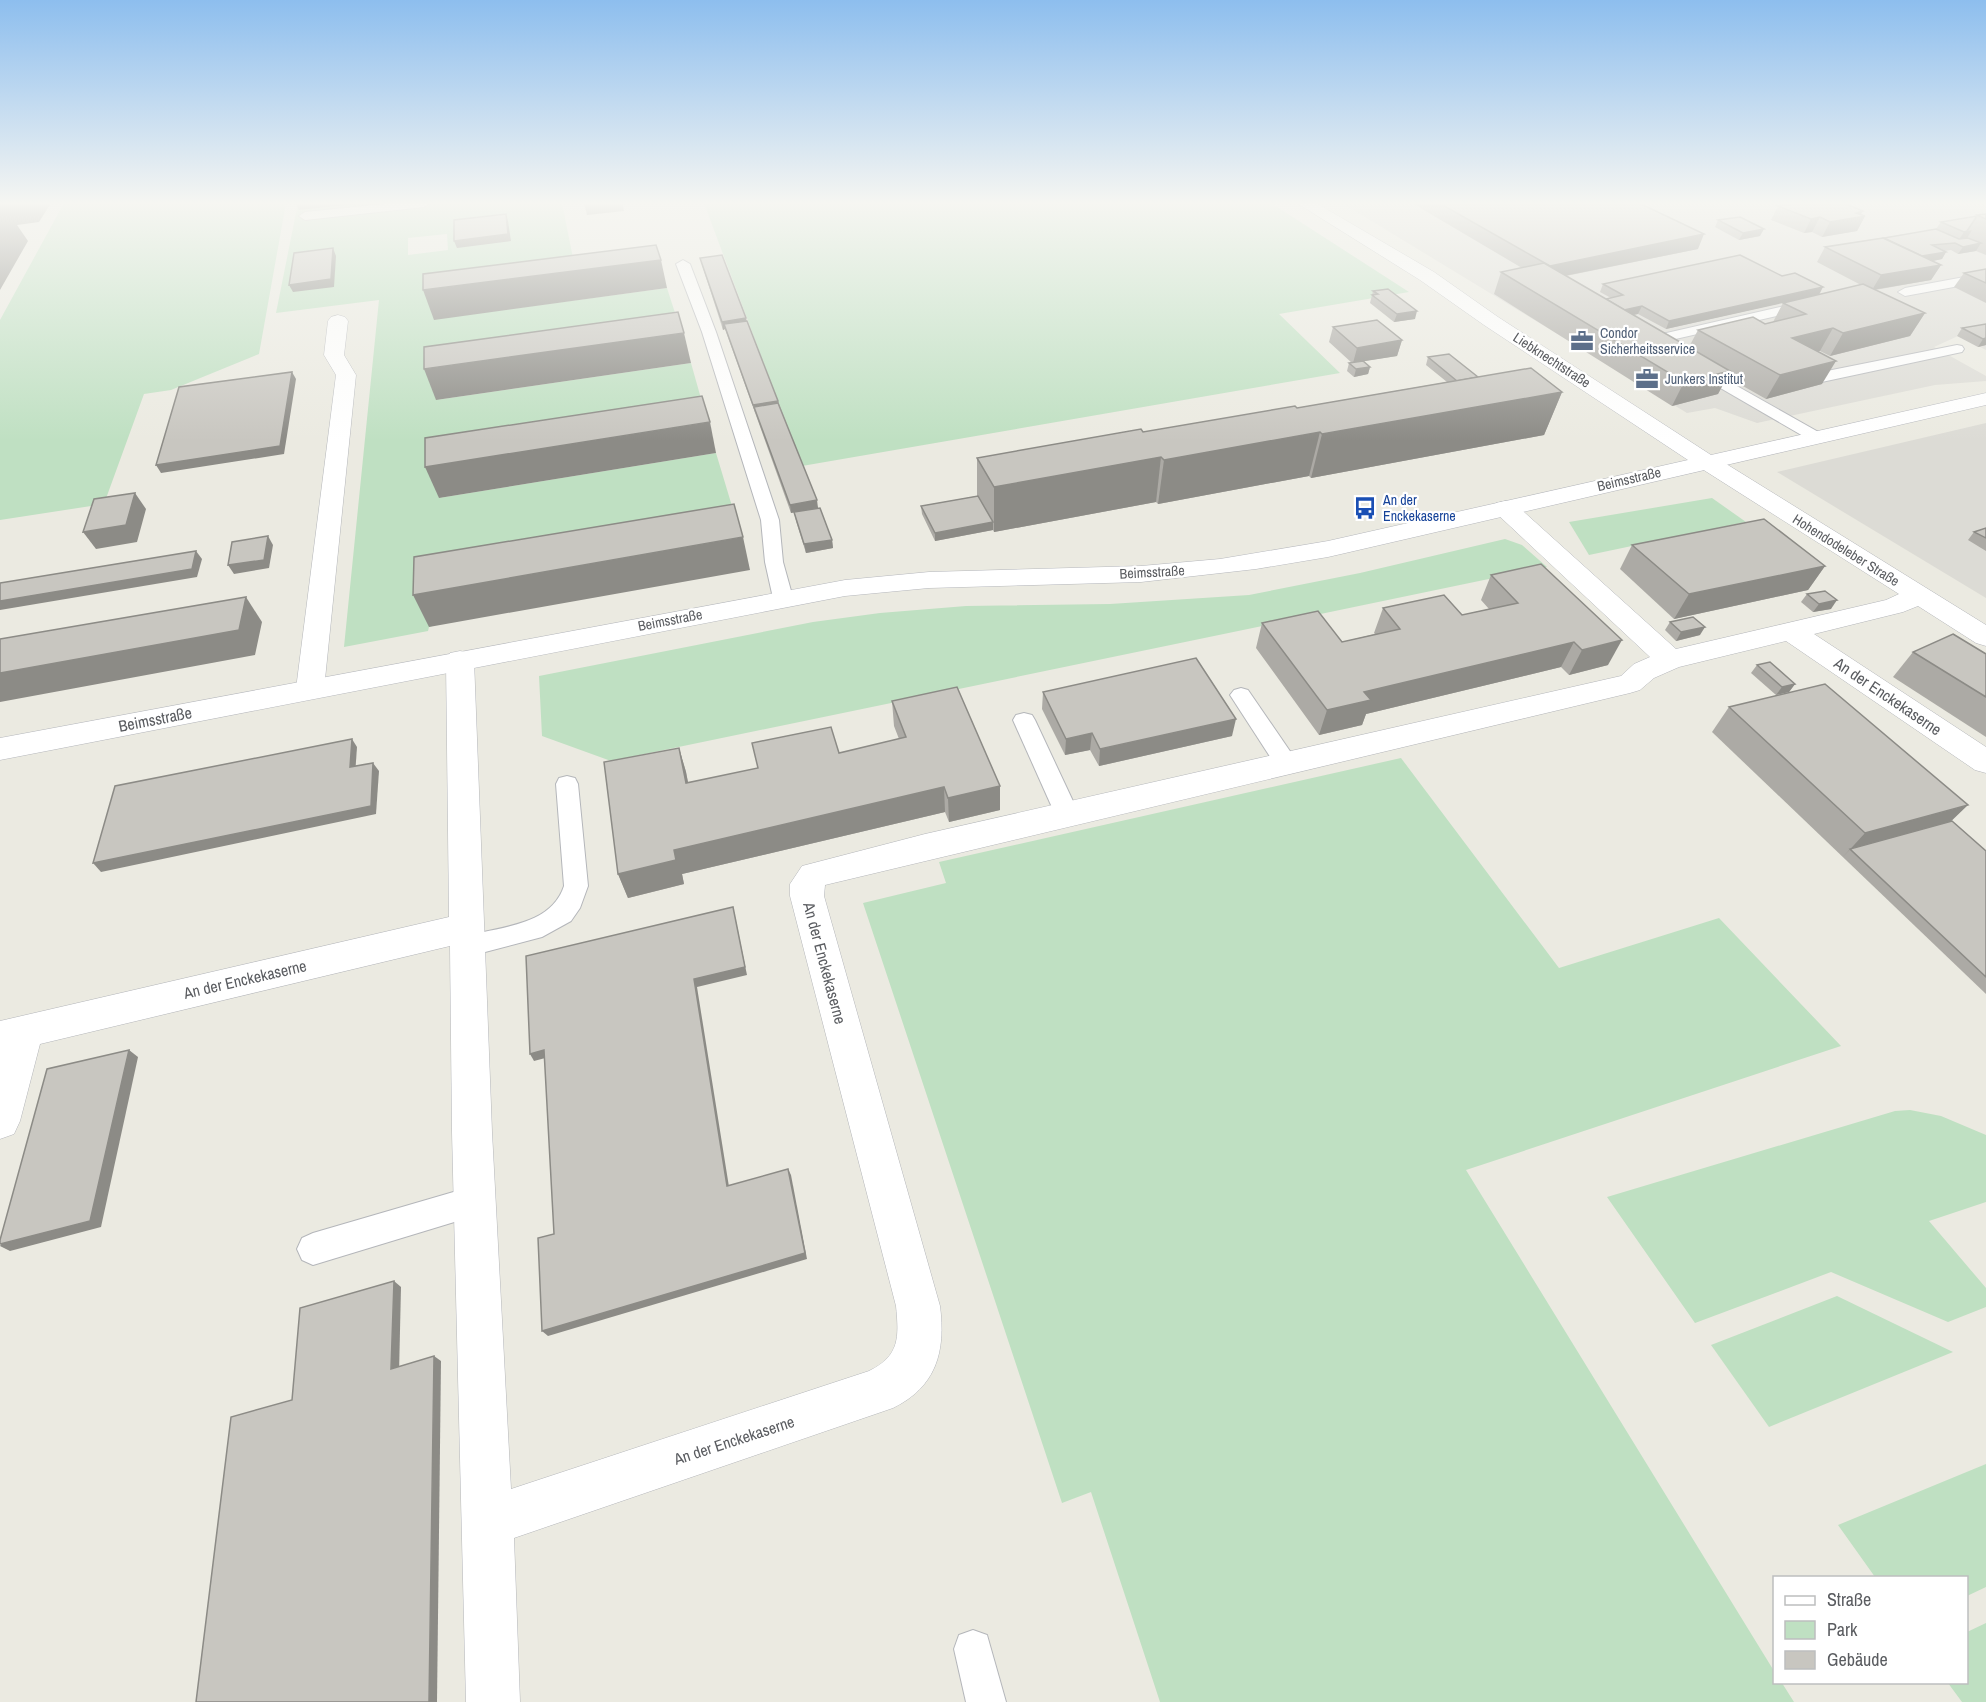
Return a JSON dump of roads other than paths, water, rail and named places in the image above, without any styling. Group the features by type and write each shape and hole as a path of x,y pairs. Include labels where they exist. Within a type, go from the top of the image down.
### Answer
{"street":[{"name":"Liebknechtstraße","path":"1437,282 1491,321 1707,462"},
{"path":"310,689 346,375 334,355 338,321"},
{"name":"Beimsstraße","path":"0,749 783,598 899,581 1193,570 1328,549 1504,507 1986,399"},
{"name":"Hohendodeleber Straße","path":"1707,462 1918,596 1984,634"},
{"path":"1504,507 1670,660"},
{"name":"An der Enckekaserne","path":"489,1521 877,1392 904,1375 917,1355 921,1341 918,1306 807,896 807,884 812,877 823,871 1630,683 1644,671 1670,660 1894,606 1918,596"},
{"name":"An der Enckekaserne","path":"1790,631 1986,762"},
{"path":"460,660 474,1201 489,1521 493,1702"},
{"name":"An der Enckekaserne","path":"0,1121 13,1034 466,937"}],"lane":[{"path":"690,282 709,332 770,520 774,562 783,598"},
{"path":"1905,292 1957,282"},
{"path":"1816,437 1649,340 1828,301"},
{"path":"1817,378 1957,349"},
{"path":"1241,695 1286,763"},
{"path":"1024,720 1067,814"},
{"path":"466,937 544,926 558,920 569,909 575,898 576,886 567,784"},
{"path":"313,1249 474,1201"},
{"path":"973,1649 986,1702"}],"place":[{"name":"Condor Sicherheitsservice","path":"1582,341"},
{"name":"Junkers Institut","path":"1647,379"},
{"name":"An der Enckekaserne","path":"1365,508"}]}
